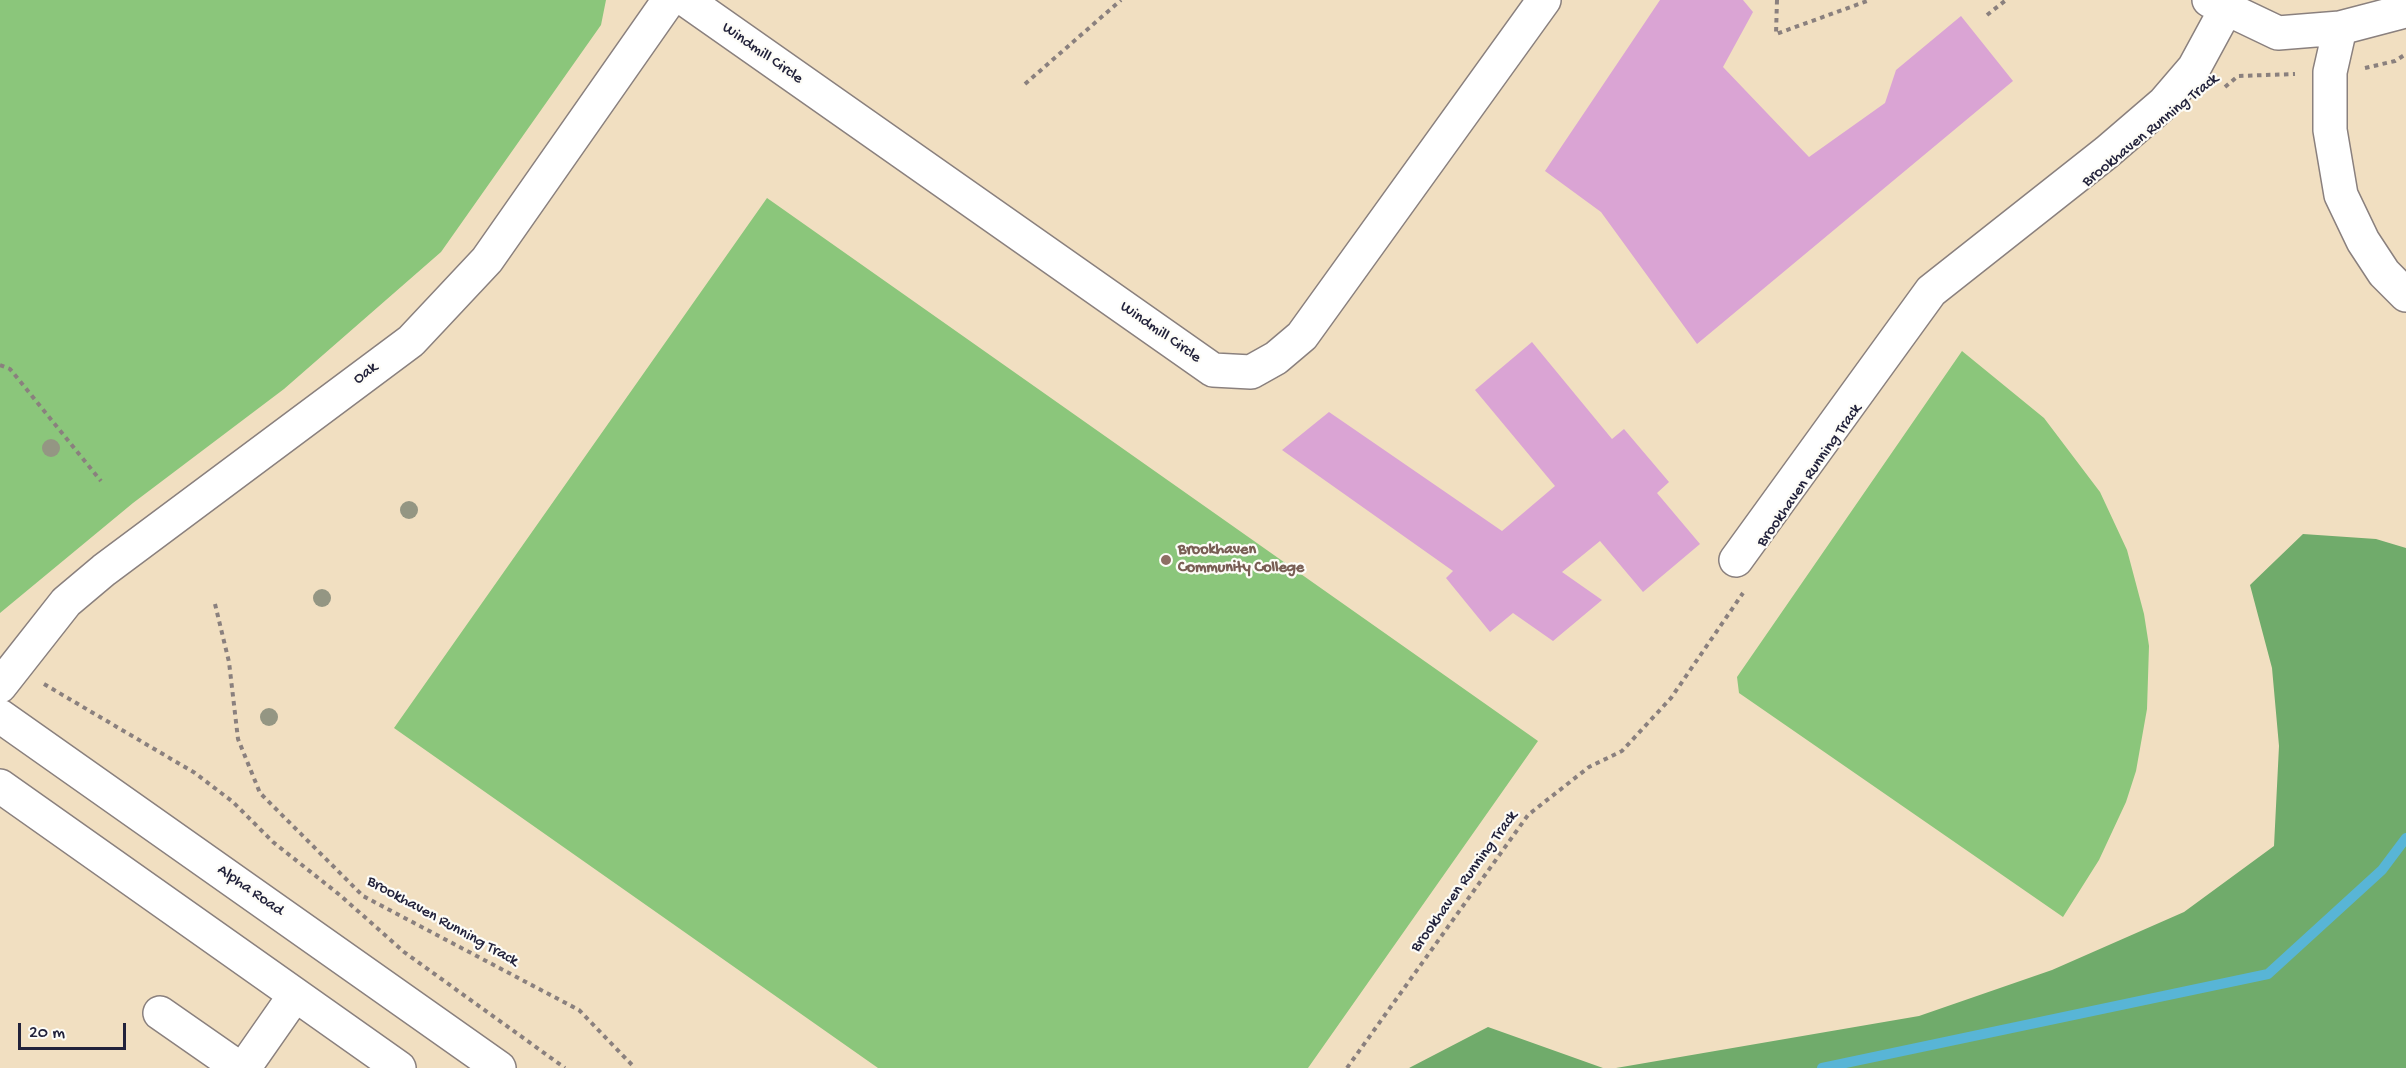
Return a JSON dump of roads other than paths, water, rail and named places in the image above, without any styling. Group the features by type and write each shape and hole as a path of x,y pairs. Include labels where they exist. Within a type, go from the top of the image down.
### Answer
{"street":[{"name":"Oak","path":"0,686 66,602 104,570 411,341 487,260 669,0"},
{"name":"Windmill Circle","path":"686,0 1212,370 1251,372 1276,358 1302,336 1544,0"},
{"path":"1741,575 1931,291 2107,152 2164,103 2194,68 2218,5 2278,33 2340,28 2401,12 2406,7"},
{"path":"2340,28 2330,72 2330,130 2341,195 2363,241 2384,273 2406,294"},
{"name":"Alpha Road","path":"0,716 499,1068"},
{"path":"0,786 399,1068"},
{"path":"244,1068 296,995"},
{"path":"160,1013 238,1068"}],"waterway":[{"path":"1822,1068 2268,974 2382,870 2406,838"}],"place":[{"name":"Brookhaven Community College","path":"1166,560"}]}
